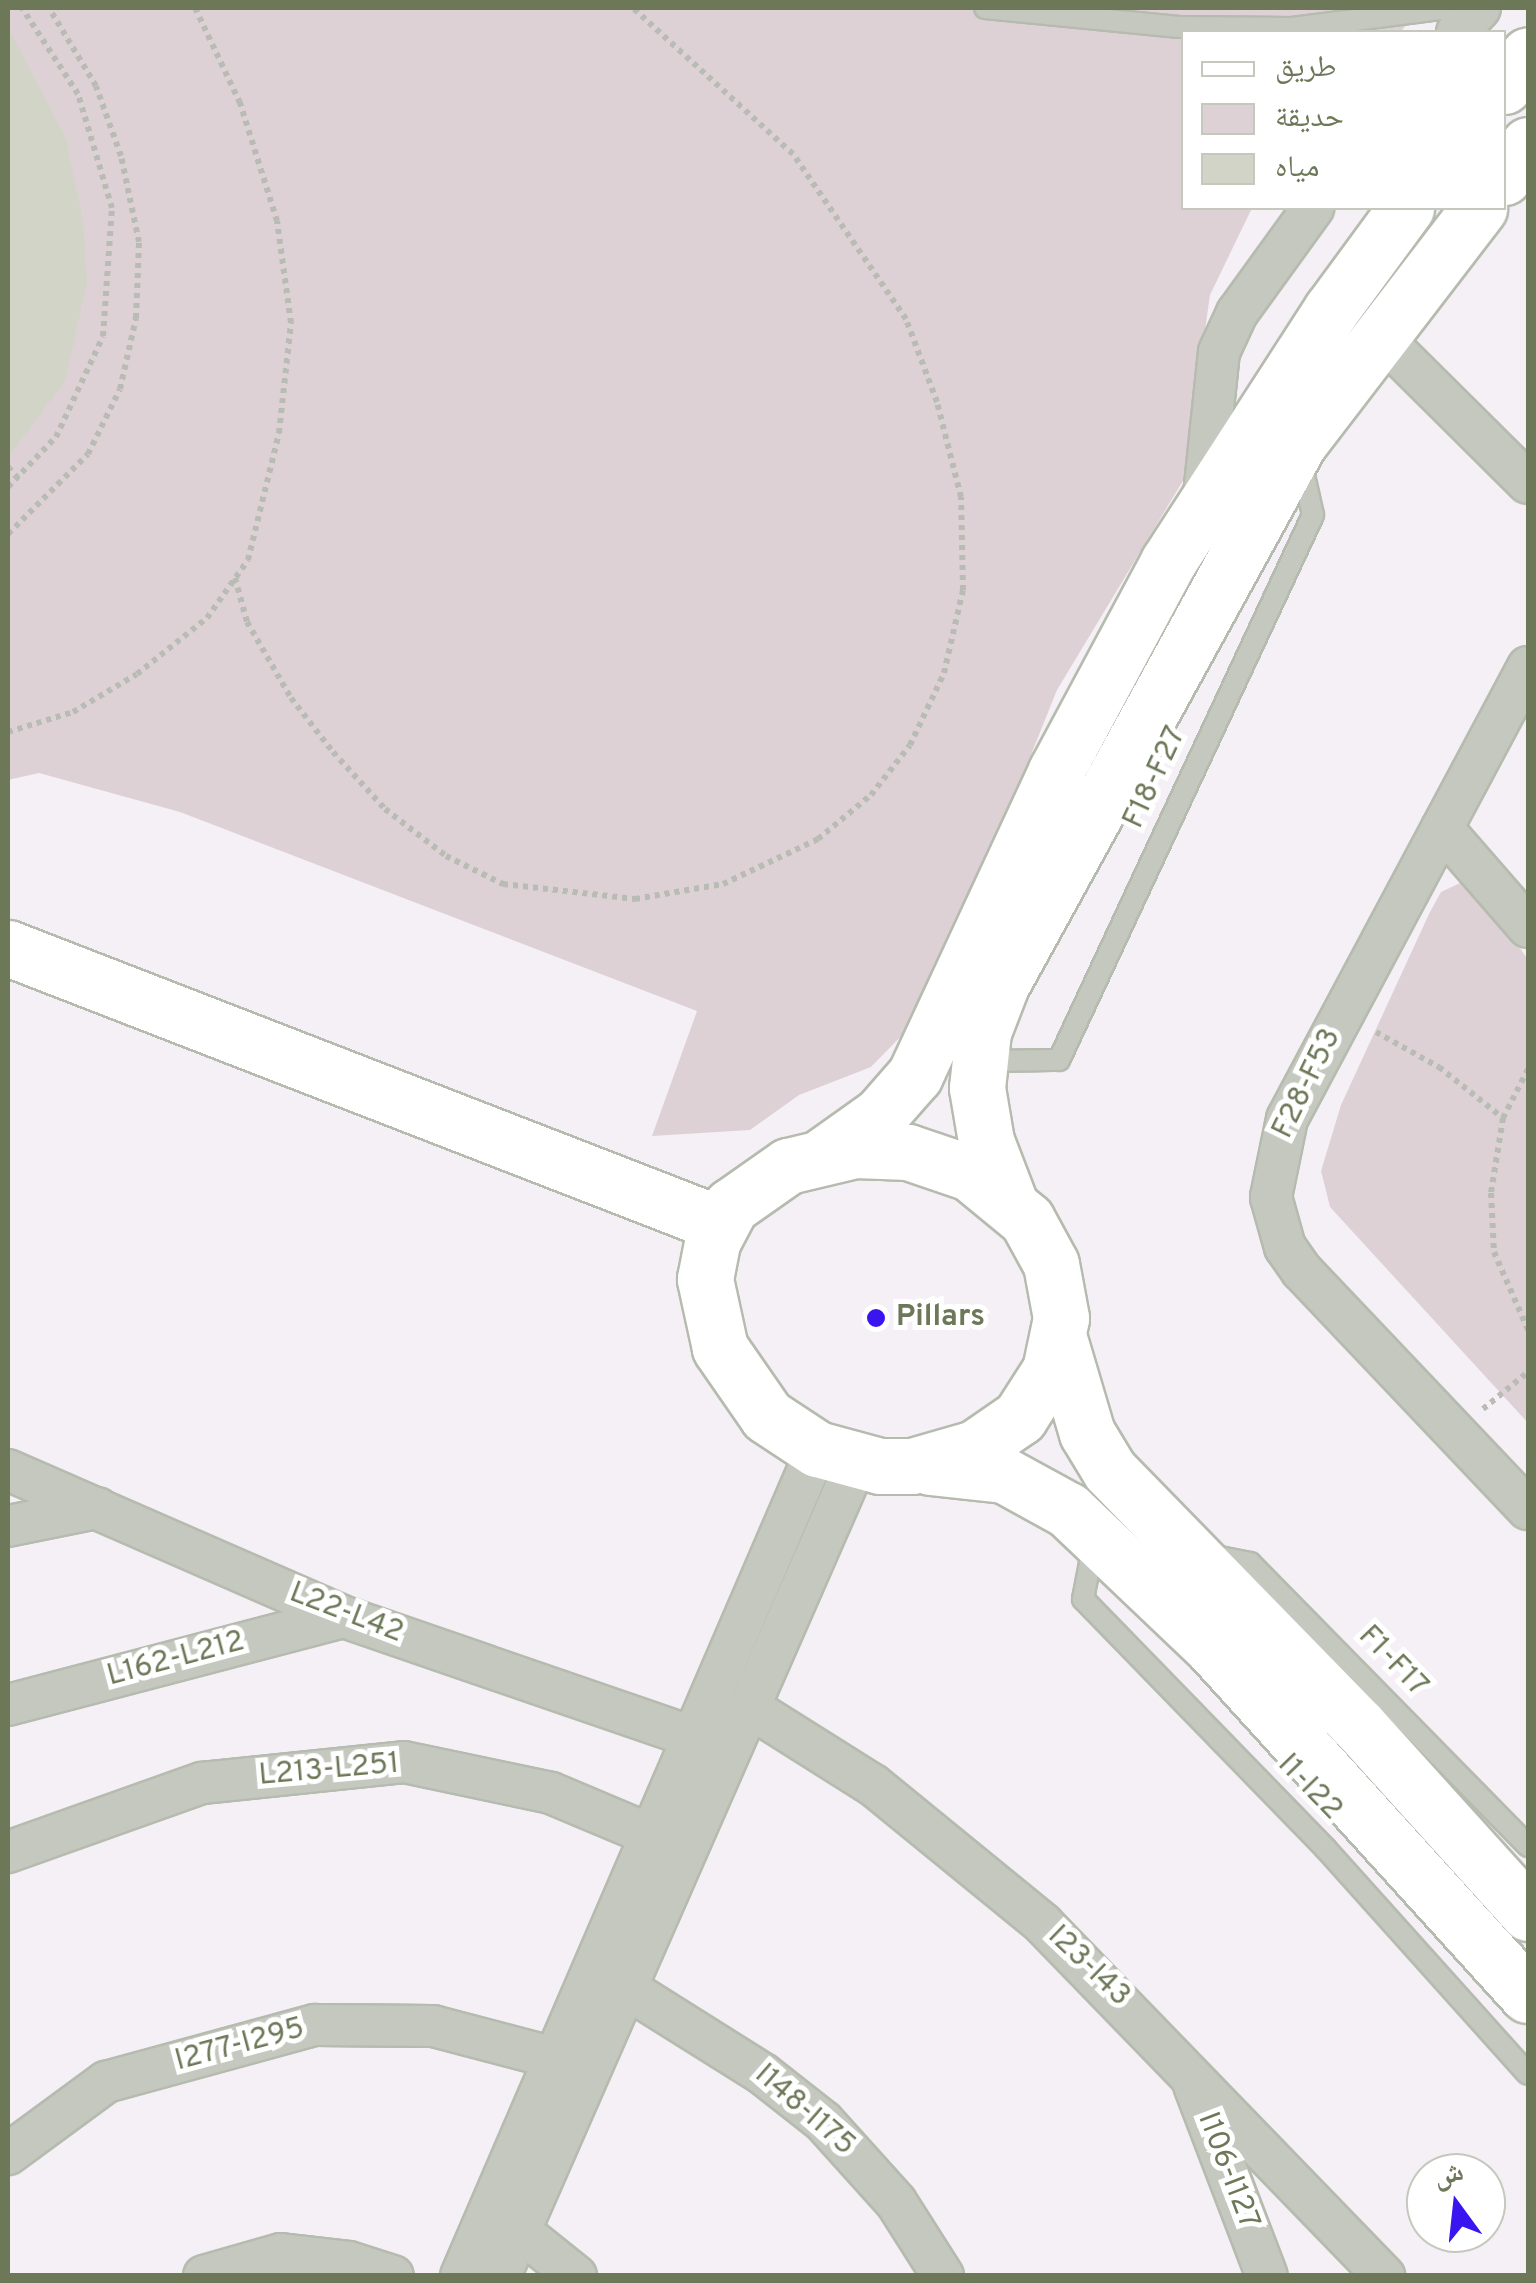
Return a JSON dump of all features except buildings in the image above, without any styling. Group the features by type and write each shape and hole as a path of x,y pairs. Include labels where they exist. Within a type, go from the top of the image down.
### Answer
{"street":[{"path":"1459,30 1480,8"},
{"path":"1506,83 1528,55"},
{"path":"1506,174 1528,145"},
{"path":"1203,504 1220,352 1237,312 1312,210"},
{"path":"1405,210 1203,504 1056,771 915,1075 880,1115 824,1155 766,1176 720,1224 705,1279 720,1348 767,1416 837,1455 987,1472 1027,1484 1096,1535 1224,1660 1528,1995"},
{"path":"1477,210 1378,334 1299,443 1001,985 977,1062 983,1128 1009,1201 1050,1264 1060,1342 1098,1453 1528,1914"},
{"path":"1378,334 1528,483"},
{"name":"F28-F53","path":"1528,667 1343,1013 1275,1152 1276,1222 1302,1271 1528,1509"},
{"path":"1442,828 1528,926"},
{"path":"8,948 720,1224"},
{"path":"824,1155 908,1152 970,1174 1009,1201"},
{"path":"912,1466 1001,1433 1038,1394 1060,1342"},
{"path":"500,2276 749,1707 837,1455"},
{"path":"461,2276 693,1736 837,1455"},
{"name":"L22-L42","path":"8,1470 344,1617 693,1736"},
{"path":"8,1526 97,1508"},
{"name":"L162-L212","path":"8,1705 344,1617"},
{"name":"I23-I43","path":"749,1707 926,1824 1042,1923 1187,2067 1384,2276"},
{"name":"L213-L251","path":"8,1852 202,1783 404,1762 552,1793 650,1835"},
{"name":"I148-I175","path":"626,1988 764,2074 823,2122 896,2202 943,2276"},
{"name":"I277-I295","path":"8,2154 106,2082 315,2026 433,2026 554,2058"},
{"name":"I106-I127","path":"1187,2067 1267,2276"},
{"path":"520,2230 576,2276"},
{"path":"204,2276 280,2254 349,2262 393,2276"}],"lane":[{"path":"985,8 1047,11 1179,28 1283,30 1448,8"},
{"name":"F18-F27","path":"977,1062 1059,1060 1313,515 1299,443"},
{"name":"I1-I22","path":"1096,1535 1083,1599 1326,1849 1528,2074"},
{"name":"F1-F17","path":"1196,1560 1212,1554 1250,1563 1528,1846"}],"path":[{"path":"8,487 56,438 104,336 112,208 78,94 22,8"},
{"path":"8,534 88,454 120,389 136,318 138,242 121,156 96,86 49,8"},
{"path":"8,732 73,712 138,674 207,618 248,560 280,434 291,324 277,221 240,103 195,8"},
{"path":"235,578 247,622 291,698 333,752 385,809 446,856 503,884 635,900 723,884 818,839 870,795 910,745 944,672 963,590 961,497 931,385 906,320 831,200 793,154 633,8"},
{"path":"8,467 18,478"},
{"path":"1343,1013 1439,1067 1503,1118"},
{"path":"1528,1068 1503,1118 1492,1193 1494,1252 1528,1330"},
{"path":"1456,1434 1528,1372"}],"green space":[{"path":"8,8 1422,8 1402,30 1181,30 1181,210 1251,210 1210,295 1184,479 1057,690 969,909 911,1026 871,1067 799,1095 750,1130 652,1136 697,1011 180,812 39,773 8,780"},
{"path":"1460,883 1507,928 1528,960 1528,1423 1330,1207 1321,1171 1341,1105 1429,914 1441,892"}],"water":[{"path":"8,27 66,139 83,221 87,282 65,381 8,457"}],"place":[{"name":"Pillars","path":"876,1318"}]}
